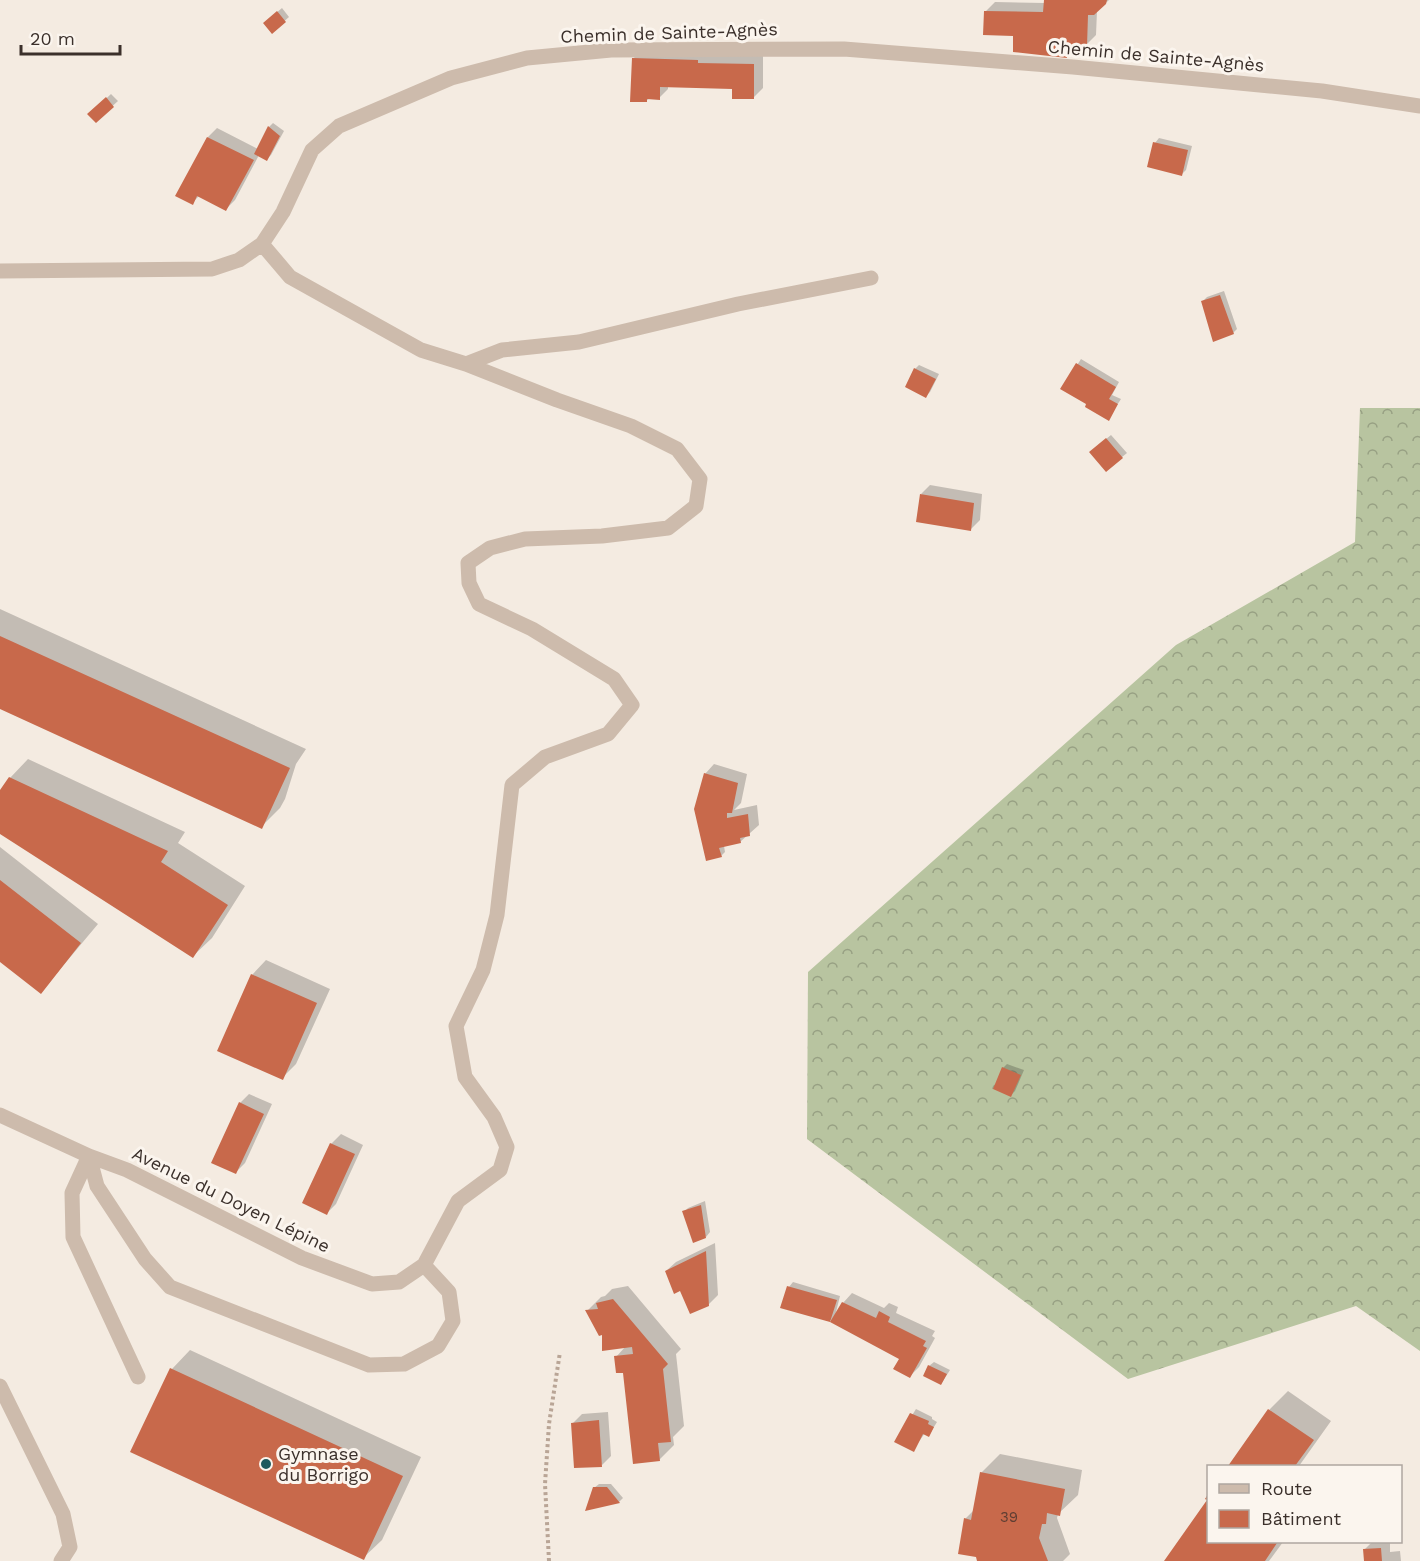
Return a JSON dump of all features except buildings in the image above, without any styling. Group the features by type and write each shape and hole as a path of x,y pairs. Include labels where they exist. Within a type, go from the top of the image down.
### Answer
{"street":[{"name":"Chemin de Sainte-Agnès","path":"0,271 212,269 239,260 262,244 283,212 312,150 339,126 451,78 527,58 611,50 844,49 1073,67 1299,89 1420,106"},
{"path":"89,1156 97,1186 103,1196 145,1259 170,1287 369,1365 404,1364 438,1346 453,1321 449,1292 424,1265 458,1201 500,1170 507,1147 494,1117 465,1077 456,1026 483,970 497,915 512,785 545,757 608,734 632,705 614,679 532,629 479,604 469,583 468,563 490,548 525,539 602,536 668,528 696,506 700,479 676,449 631,426 466,364 421,350 290,277 262,244"},
{"path":"466,364 502,350 579,342 738,304 871,278"},
{"name":"Avenue du Doyen Lépine","path":"0,1115 89,1156 127,1170 302,1258 372,1284 399,1282 424,1265"},
{"path":"89,1156 72,1193 72,1237 138,1377"},
{"path":"0,1386 63,1514 70,1546 61,1561"}],"path":[{"path":"549,1561 545,1484 549,1424 560,1352"}],"green space":[{"path":"1360,408 1420,408 1420,1351 1356,1306 1128,1379 807,1139 808,972 1176,645 1355,542"}],"place":[{"name":"Gymnase du Borrigo","path":"266,1464"}]}
